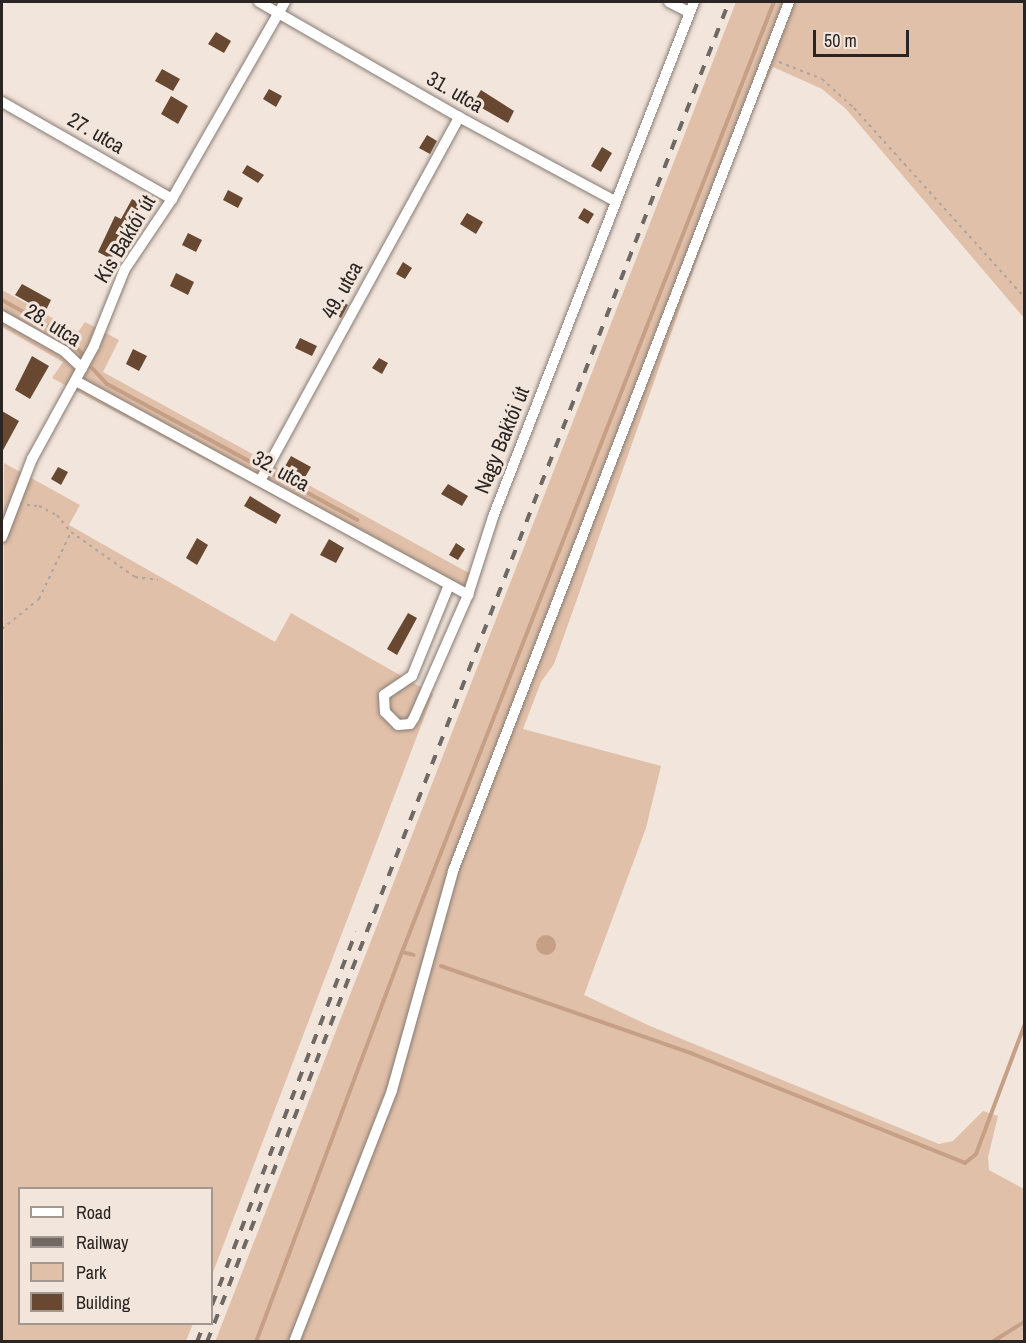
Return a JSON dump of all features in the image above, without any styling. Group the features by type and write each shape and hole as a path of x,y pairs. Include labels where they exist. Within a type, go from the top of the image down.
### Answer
{"street":[{"name":"31. utca","path":"259,2 459,117 615,201"},
{"name":"Kis Baktói út","path":"2,537 32,459 76,381 125,269 172,199 285,2"},
{"path":"669,2 689,12"},
{"name":"Nagy Baktói út","path":"449,585 411,676 384,695 385,712 398,725 410,724 414,718 468,595 493,517 694,2"},
{"path":"294,1341 392,1090 453,871 789,2"},
{"name":"27. utca","path":"2,102 172,199"},
{"name":"49. utca","path":"260,482 459,117"},
{"name":"28. utca","path":"2,316 64,351 82,368"},
{"name":"32. utca","path":"76,381 468,595"}],"path":[{"path":"768,57 822,79 854,108 1024,297"},
{"path":"12,513 20,507 39,506 57,515 71,532 135,577 158,580"},
{"path":"2,629 39,599 71,532"}],"green space":[{"path":"736,2 1024,2 1024,318 846,109 822,89 773,67 741,136 554,664 541,682 523,729 661,766 646,828 584,995 650,1026 939,1144 953,1141 983,1111 998,1116 988,1157 989,1170 1024,1189 1024,1341 215,1342"},
{"path":"2,290 78,332 85,322 119,340 103,372 478,578 469,600 52,378 63,362 2,327"},
{"path":"4,463 80,505 69,525 275,642 291,613 433,694 213,1272 213,1187 18,1187 18,1325 193,1325 186,1341 2,1342"}],"shaded area":[{"path":"546,935 553,938 556,945 553,952 546,955 539,952 536,945 539,938"}],"building":[{"path":"216,32 231,41 224,53 208,44"},
{"path":"162,69 180,79 173,91 155,81"},
{"path":"269,89 282,96 276,107 263,99"},
{"path":"481,90 514,111 508,123 473,103"},
{"path":"171,96 188,106 178,124 161,114"},
{"path":"427,135 437,141 430,154 419,148"},
{"path":"602,147 612,153 601,172 591,166"},
{"path":"247,165 264,175 258,183 242,173"},
{"path":"228,190 243,198 238,208 223,200"},
{"path":"132,199 141,204 111,259 98,252 115,216 121,219"},
{"path":"584,208 594,214 588,224 578,218"},
{"path":"467,213 483,222 476,234 460,224"},
{"path":"188,233 202,240 196,252 182,245"},
{"path":"403,262 412,268 405,279 396,274"},
{"path":"176,273 194,282 188,295 170,286"},
{"path":"22,284 51,300 45,312 15,295"},
{"path":"337,299 348,305 341,318 330,311"},
{"path":"300,338 317,346 312,356 295,348"},
{"path":"133,349 147,356 139,371 126,364"},
{"path":"32,356 49,366 30,399 15,390"},
{"path":"379,358 388,363 382,374 372,368"},
{"path":"2,411 19,421 2,452"},
{"path":"502,418 513,424 507,433 497,427"},
{"path":"291,456 311,467 301,484 281,473"},
{"path":"58,467 68,472 61,485 51,479"},
{"path":"448,484 468,496 462,506 441,494"},
{"path":"250,496 281,515 276,524 244,506"},
{"path":"197,538 208,545 197,565 186,558"},
{"path":"329,539 344,548 336,563 320,555"},
{"path":"456,543 465,549 458,560 449,555"},
{"path":"408,613 417,618 397,655 387,649"}],"waterway":[{"path":"256,1342 402,952 774,2"},
{"path":"2,300 67,336 82,354"},
{"path":"92,368 107,384 357,520"},
{"path":"402,952 414,955"},
{"path":"441,966 693,1054 965,1163 976,1154 1024,1026"},
{"path":"992,1342 1024,1322"}],"railway":[{"path":"207,1342 729,2"},
{"path":"213,1302 356,932"},
{"path":"197,1342 204,1325"}]}
